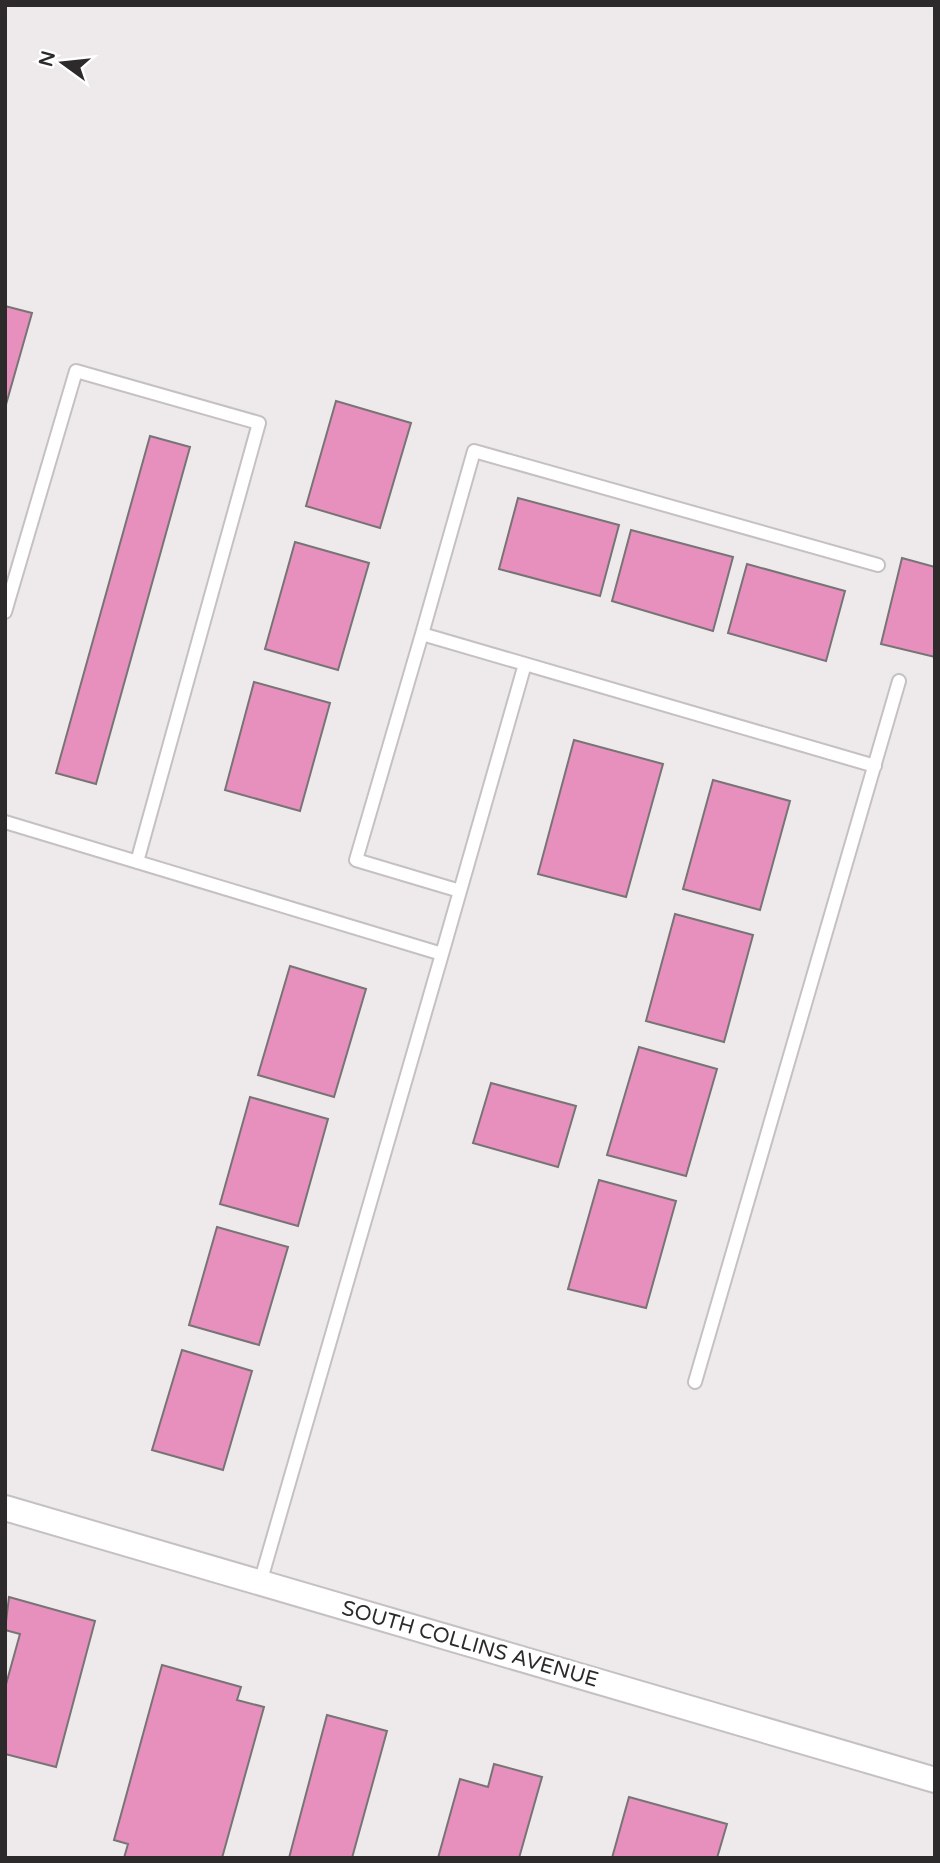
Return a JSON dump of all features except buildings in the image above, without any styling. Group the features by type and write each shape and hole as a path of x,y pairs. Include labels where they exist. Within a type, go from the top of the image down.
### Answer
{"street":[{"name":"SOUTH COLLINS AVENUE","path":"5,1508 935,1780"}],"lane":[{"path":"5,612 76,371 259,423 137,862"},
{"path":"460,891 356,860 474,451 878,565"},
{"path":"422,634 874,766"},
{"path":"260,1583 525,664"},
{"path":"695,1382 900,681"},
{"path":"5,822 442,954"}]}
